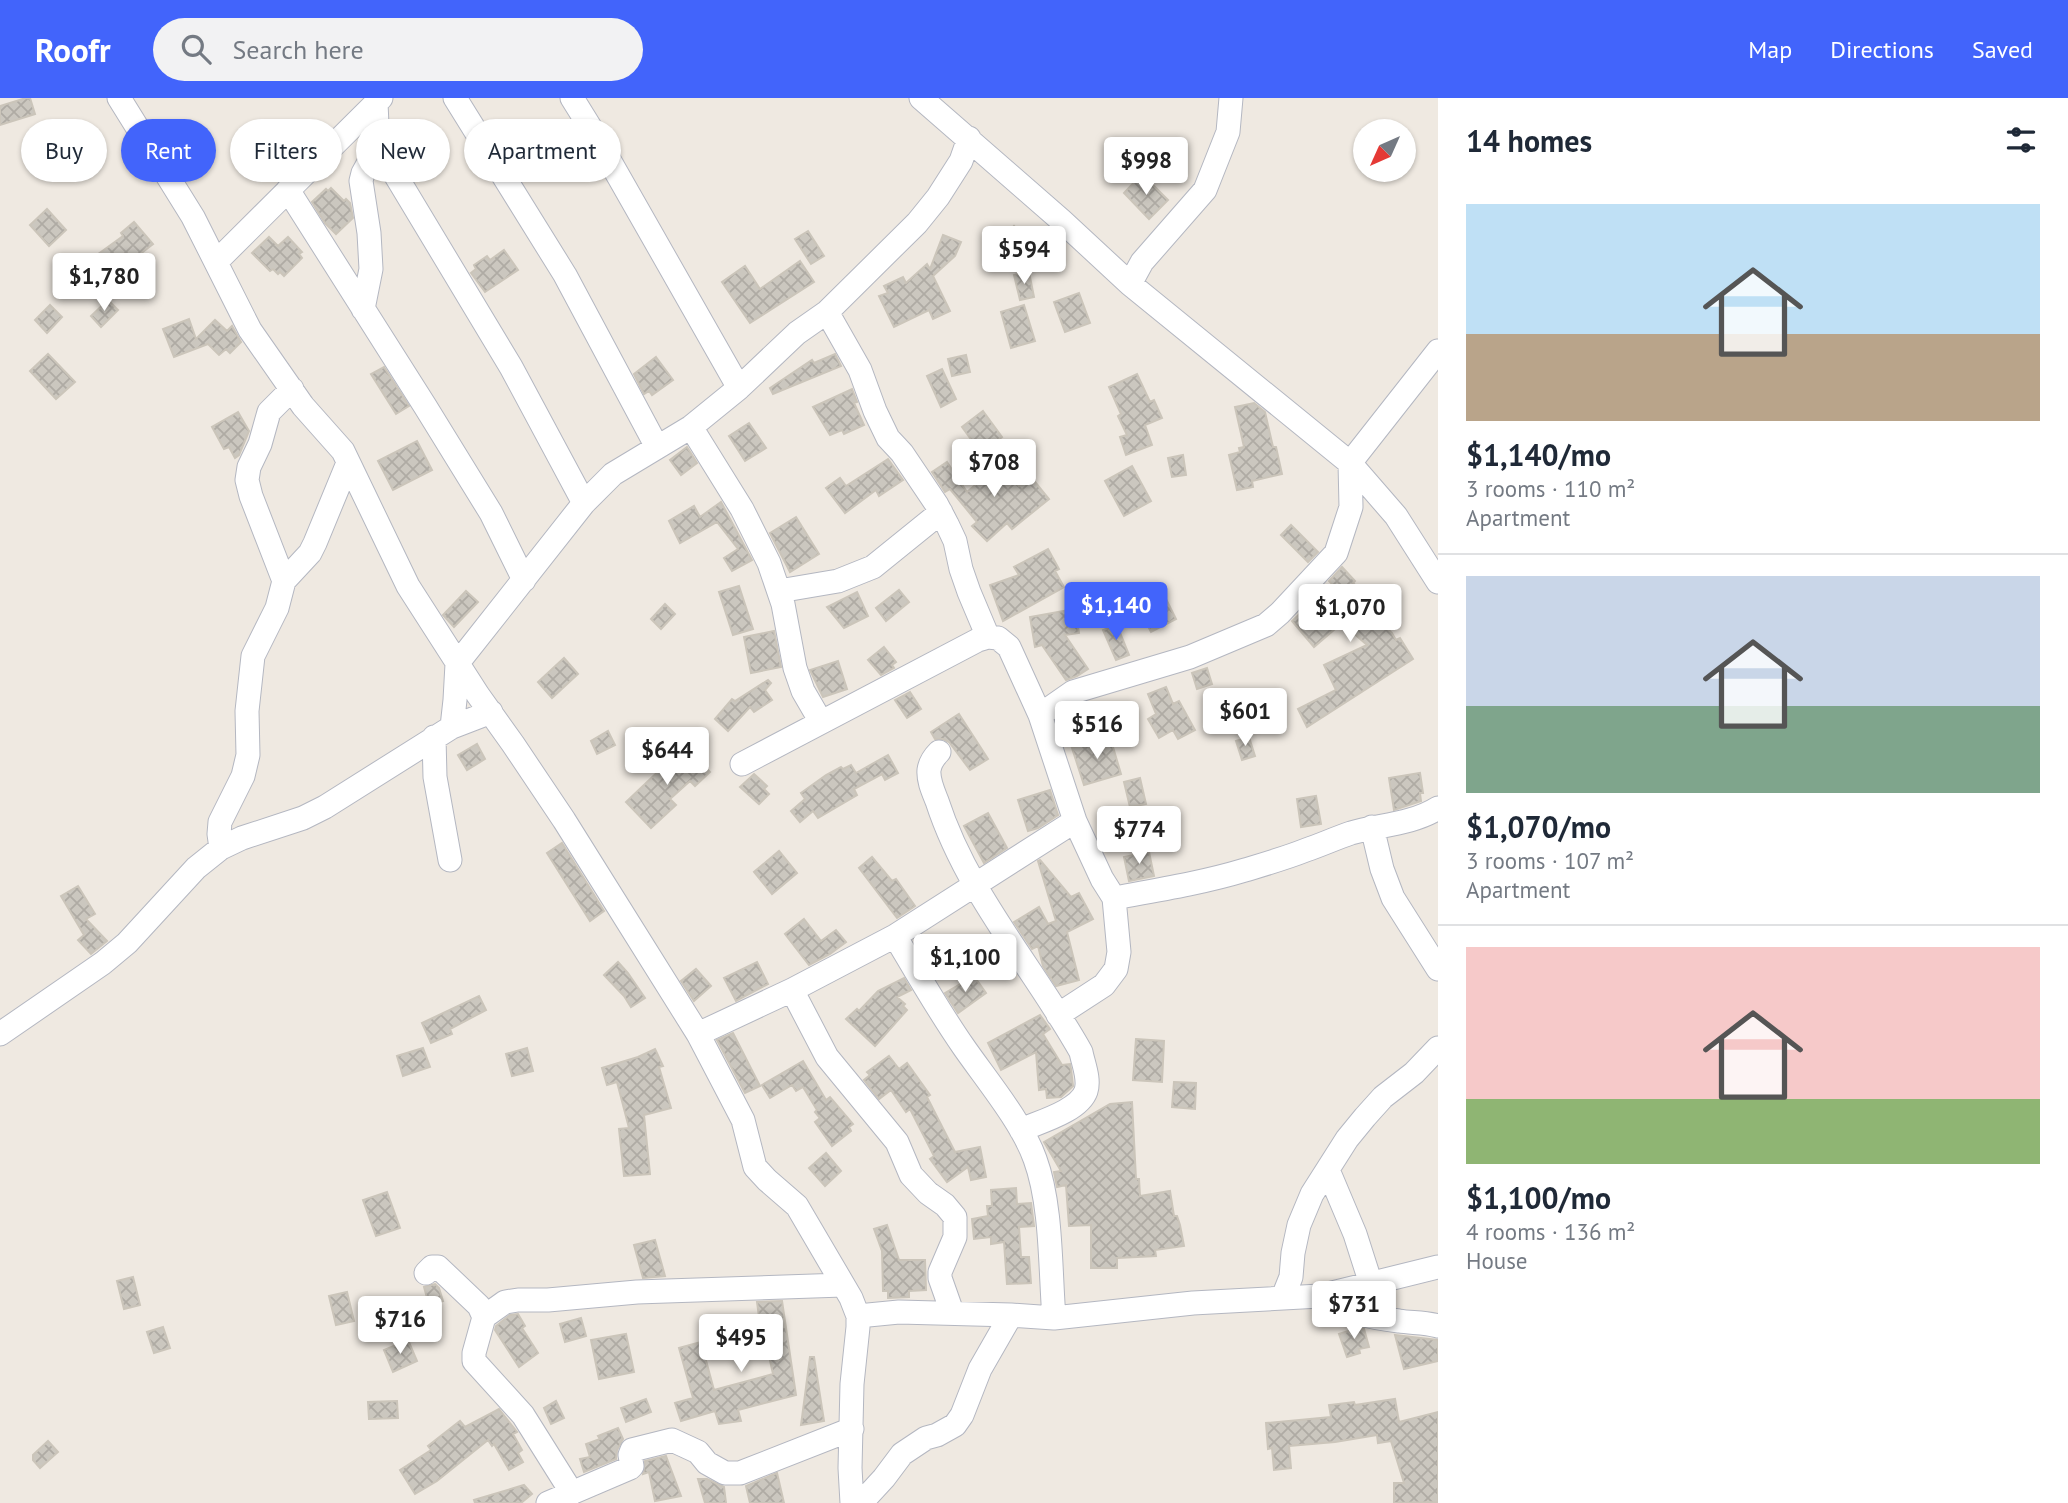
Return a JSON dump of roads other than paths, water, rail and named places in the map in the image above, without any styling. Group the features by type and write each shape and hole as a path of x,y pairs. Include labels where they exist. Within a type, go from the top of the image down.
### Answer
{"street":[{"path":"119,98 193,217 250,330 303,406 343,451 408,586 457,664 564,820 698,1034 743,1120 755,1167 797,1206 843,1285 858,1316 859,1328 852,1384 852,1503"},
{"path":"456,98 565,275 657,447"},
{"path":"572,98 739,388"},
{"path":"922,98 1130,284 1350,463 1396,516 1438,582"},
{"path":"1130,284 1142,262 1205,190 1228,132 1231,98"},
{"path":"216,262 378,101"},
{"path":"378,101 378,119"},
{"path":"450,860 435,777 457,664 584,503 612,474 691,427 739,388 797,333 827,312 917,223 961,161 968,138"},
{"path":"361,182 369,233 370,269 363,309"},
{"path":"400,182 511,368 584,503"},
{"path":"288,190 491,513 524,580"},
{"path":"827,312 860,370 874,411 888,438 902,453 941,512 955,541 961,569 988,637"},
{"path":"1040,715 1073,692 1190,657 1266,625 1280,613 1336,553 1351,507 1350,463 1438,351"},
{"path":"284,582 247,480 269,412 292,389"},
{"path":"691,427 742,509 769,563 783,604 795,668 803,691 821,722"},
{"path":"221,848 220,822 243,776 248,755 247,711 253,656 277,608 284,582 310,553 348,463"},
{"path":"779,591 838,581 873,567 941,512"},
{"path":"742,764 978,639 998,638 1009,647 1040,715 1075,821 1102,879 1114,898 1119,952 1116,969 1104,985 1058,1015"},
{"path":"0,1034 103,963 127,943 196,868 221,848 242,838 303,818 443,732 491,712"},
{"path":"939,752 933,757 929,768 943,821 974,884 1081,1052 1086,1091 1071,1109 1021,1130"},
{"path":"1114,898 1182,886 1242,871 1372,827 1405,821 1438,808"},
{"path":"698,1034 792,990 895,936 1075,821"},
{"path":"1372,827 1382,869 1393,898 1438,969"},
{"path":"895,936 951,1029 1021,1130 1035,1157 1042,1180 1047,1217 1054,1318"},
{"path":"792,990 827,1057 897,1142 911,1175 955,1217 955,1237 940,1272 952,1312"},
{"path":"1283,1297 1291,1277 1299,1225 1312,1194 1347,1139 1365,1117 1438,1048"},
{"path":"1328,1170 1355,1234 1371,1284"},
{"path":"426,1273 432,1267 438,1267 479,1306 484,1317"},
{"path":"858,1316 899,1311 1054,1318 1193,1303 1320,1296 1438,1267"},
{"path":"572,1493 523,1415 474,1361 484,1317 505,1302 518,1300 637,1292 843,1285"},
{"path":"1320,1296 1340,1309 1361,1315 1438,1326"},
{"path":"861,1503 902,1454 926,1438 955,1425 962,1415 980,1369 1011,1315"},
{"path":"548,1503 630,1468 632,1450 671,1440 698,1452 707,1463 726,1473 740,1473 852,1429"}]}
